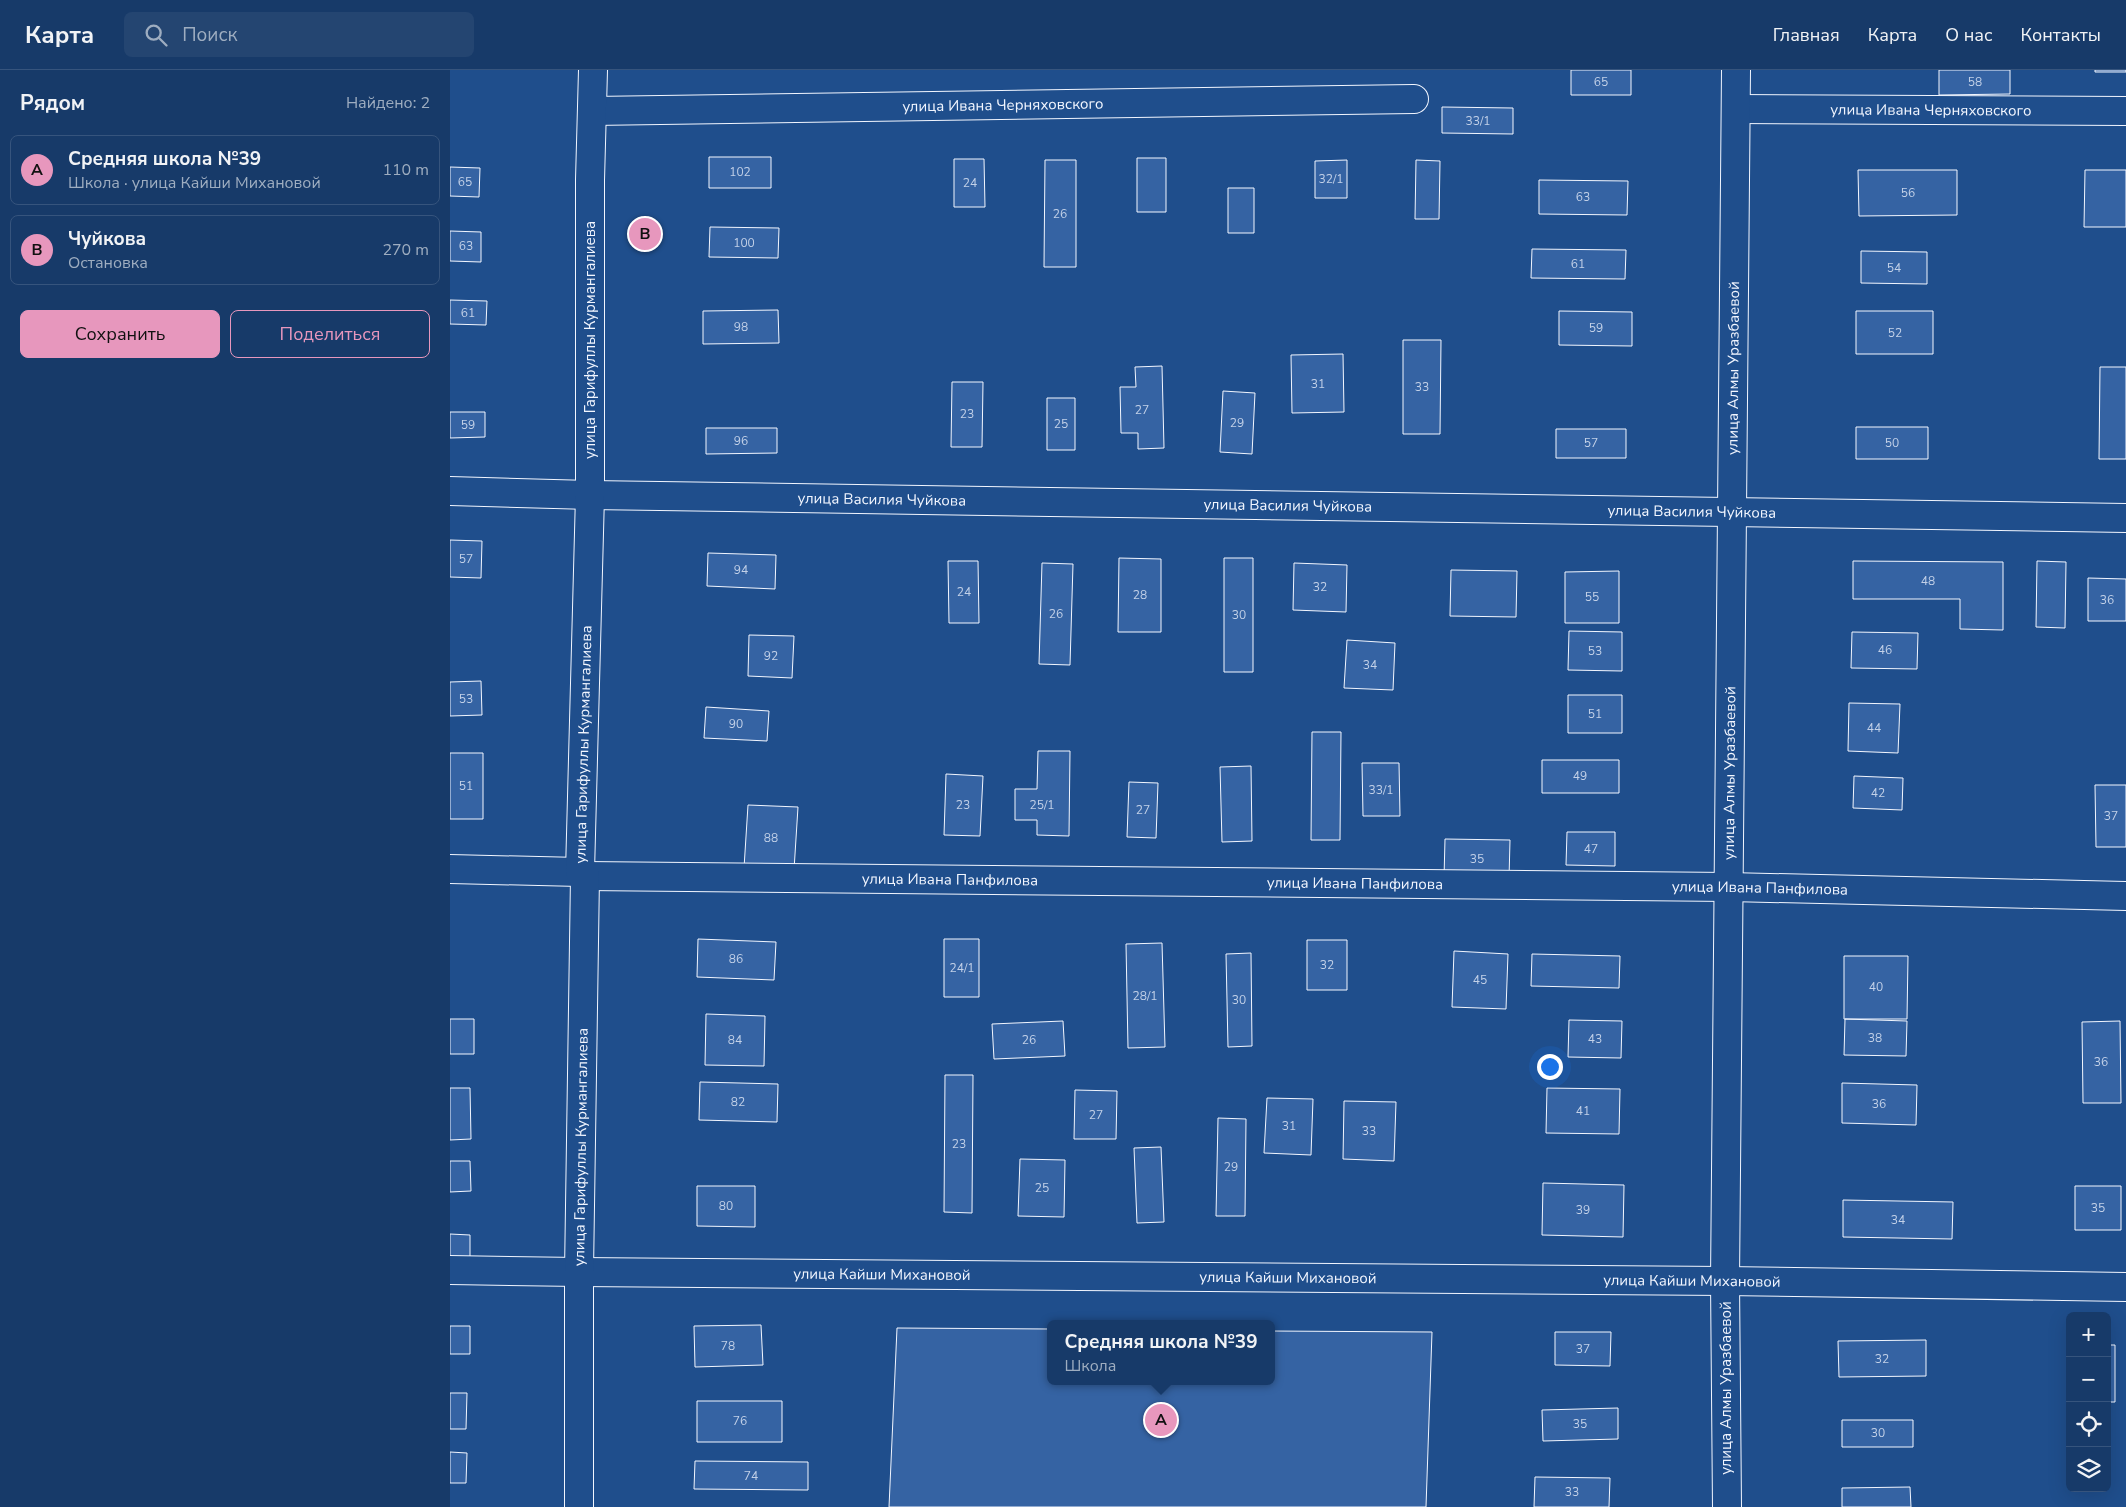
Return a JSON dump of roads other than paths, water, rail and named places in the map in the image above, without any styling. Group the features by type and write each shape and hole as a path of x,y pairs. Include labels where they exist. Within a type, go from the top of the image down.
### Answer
{"street":[{"name":"улица Гарифуллы Курмангалиева","path":"579,1507 582,874 590,495 590,180 593,70"},
{"name":"улица Алмы Уразбаевой","path":"1727,1507 1725,1281 1736,70"},
{"name":"улица Ивана Черняховского","path":"592,111 1414,99"},
{"name":"улица Ивана Черняховского","path":"1736,109 2126,111"},
{"name":"улица Василия Чуйкова","path":"450,491 590,495 2126,518"},
{"name":"улица Ивана Панфилова","path":"450,869 582,874 1729,887 2126,896"},
{"name":"улица Кайши Михановой","path":"450,1270 1725,1281 2126,1287"}],"place":[{"name":"Чуйкова","path":"645,234"},
{"name":"Средняя школа №39","path":"1161,1420"}]}
